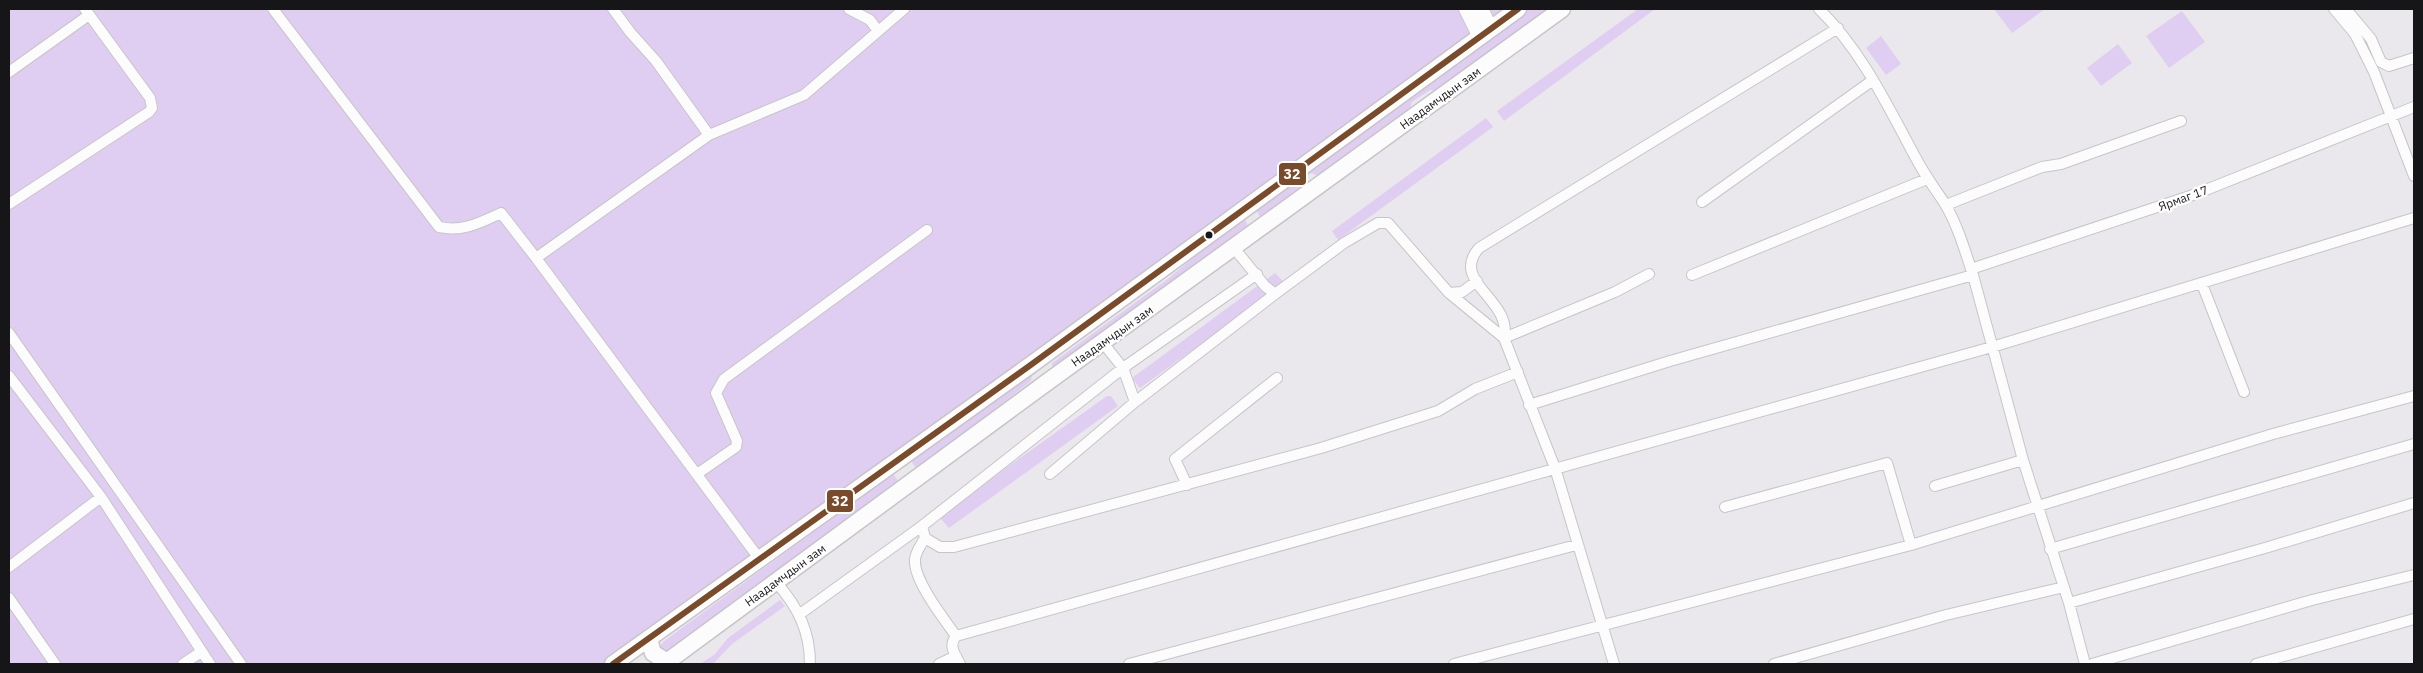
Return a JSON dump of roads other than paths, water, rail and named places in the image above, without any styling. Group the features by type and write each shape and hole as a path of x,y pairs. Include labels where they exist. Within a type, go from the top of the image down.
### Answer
{"highway":[{"name":"Наадамчдын зам","path":"613,664 761,561 1518,9"},
{"name":"Наадамчдын зам","path":"666,663 1046,383 1562,9"},
{"path":"1413,86 1428,106"},
{"path":"1303,165 1308,180 1320,185"},
{"path":"1240,211 1254,219 1256,232"},
{"path":"1032,364 1046,383"},
{"path":"649,639 652,653 666,663"}],"main road":[{"path":"1466,9 1485,33"},
{"path":"1481,9 1485,33"}],"street":[{"path":"273,9 439,228 466,229 501,213 761,561"},
{"path":"613,9 630,32 656,61 709,135"},
{"path":"849,9 870,20 878,31"},
{"path":"536,258 709,135 804,95 904,9"},
{"path":"1819,9 1838,28 1873,80 1927,178 1946,205 1961,238 2023,460 2050,549 2069,603 2084,664"},
{"path":"2334,9 2355,34 2374,72 2413,169"},
{"path":"2346,9 2367,33 2381,62 2390,66 2414,58"},
{"path":"9,72 87,12 152,103 149,112 9,204"},
{"path":"1504,338 1506,328 1501,314 1477,281 1469,264 1472,256 1480,248 1838,28"},
{"path":"1702,202 1873,80"},
{"name":"Ярмаг 17","path":"1530,405 1670,361 1972,272 2193,195 2414,107"},
{"path":"1946,205 2042,167 2061,164 2181,121"},
{"path":"1692,276 1927,178"},
{"path":"939,664 958,660 952,649 952,641 956,636 1992,347 2414,218"},
{"path":"1050,474 1135,402 1275,294 1344,244 1378,223 1385,222 1391,224 1449,293 1504,338 1555,468 1576,545 1614,664"},
{"path":"697,474 736,447 737,440 716,393 724,379 927,230"},
{"path":"1234,248 1275,294"},
{"path":"800,614 922,526 1124,368 1257,274"},
{"path":"1504,338 1615,292 1649,274"},
{"path":"1449,293 1462,292 1477,281"},
{"path":"2202,284 2244,392"},
{"path":"9,333 241,664"},
{"path":"1103,343 1124,368 1135,402"},
{"path":"922,526 925,538 940,547 954,547 1321,448 1438,411 1475,389 1518,372"},
{"path":"9,376 102,497 210,664"},
{"path":"1187,485 1175,459 1277,378"},
{"path":"1454,664 1911,545 2273,434 2414,396"},
{"path":"2050,549 2414,444"},
{"path":"1935,486 2023,460"},
{"path":"1725,507 1888,463 1911,545"},
{"path":"9,567 102,497"},
{"path":"2069,603 2414,503"},
{"path":"925,538 917,551 914,561 919,578 956,636"},
{"path":"1130,664 1576,545"},
{"path":"2092,664 2312,600 2414,576"},
{"path":"776,582 800,614 810,643 810,664"},
{"path":"1774,664 1946,615 2064,587"},
{"path":"9,598 56,664"},
{"path":"2256,664 2414,619"},
{"path":"183,664 201,652"}]}
